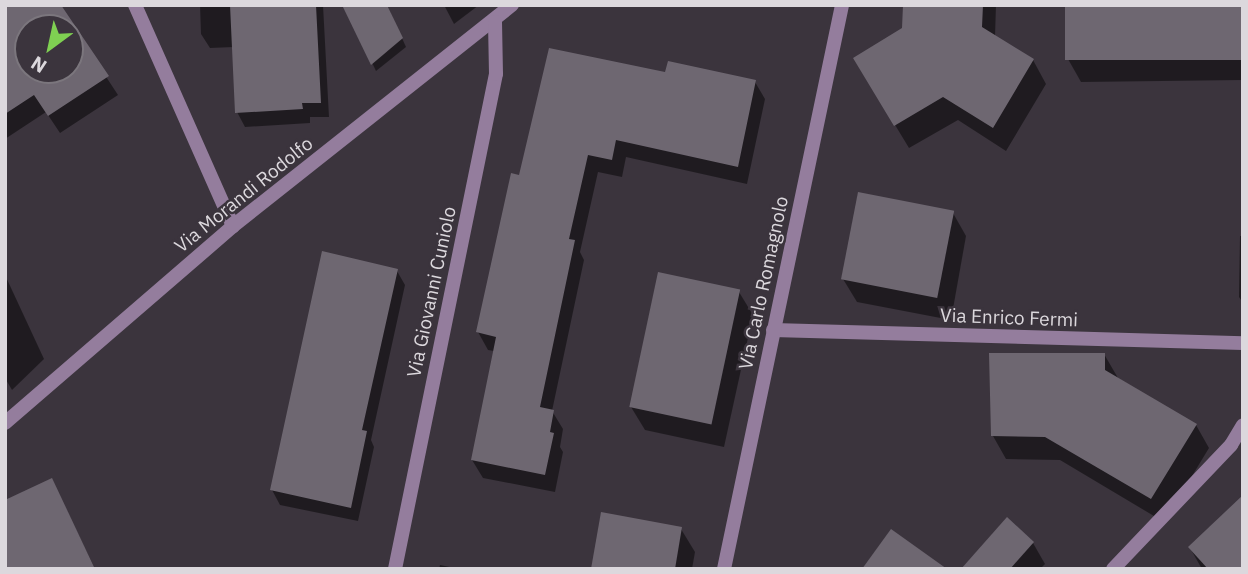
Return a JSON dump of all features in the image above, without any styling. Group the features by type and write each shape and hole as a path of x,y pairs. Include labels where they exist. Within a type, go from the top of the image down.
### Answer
{"street":[{"path":"135,5 233,226"},
{"name":"Via Morandi Rodolfo","path":"5,423 233,226 495,22 512,5"},
{"name":"Via Carlo Romagnolo","path":"724,569 842,5"},
{"name":"Via Giovanni Cuniolo","path":"395,569 496,74 495,22"},
{"name":"Via Enrico Fermi","path":"773,330 1243,344"},
{"path":"1113,569 1231,445 1243,425"}],"building":[{"path":"5,5 61,5 67,14 14,14 14,84 84,84 84,39 109,76 48,116 34,95 5,114"},
{"path":"230,5 316,5 321,103 302,103 303,109 235,113"},
{"path":"342,5 387,5 403,38 371,65"},
{"path":"903,5 983,5 982,27 1034,59 993,128 943,97 894,126 853,58 902,28"},
{"path":"1065,5 1243,5 1243,60 1065,60"},
{"path":"549,48 665,72 668,61 756,80 738,167 616,140 612,160 588,155 569,239 575,240 540,407 554,410 550,432 554,433 545,475 471,460 496,337 476,332 511,173 519,175"},
{"path":"858,192 954,211 937,298 841,279"},
{"path":"322,251 398,269 362,430 367,431 351,508 270,490"},
{"path":"658,272 740,289 711,424 629,407"},
{"path":"989,353 1105,353 1105,370 1197,424 1151,499 1045,437 991,436"},
{"path":"52,478 95,569 5,569 5,500"},
{"path":"1243,495 1243,569 1208,569 1188,547"},
{"path":"601,512 682,527 675,569 591,569"},
{"path":"1007,517 1034,542 1010,569 961,569"},
{"path":"891,529 947,569 862,569"}]}
